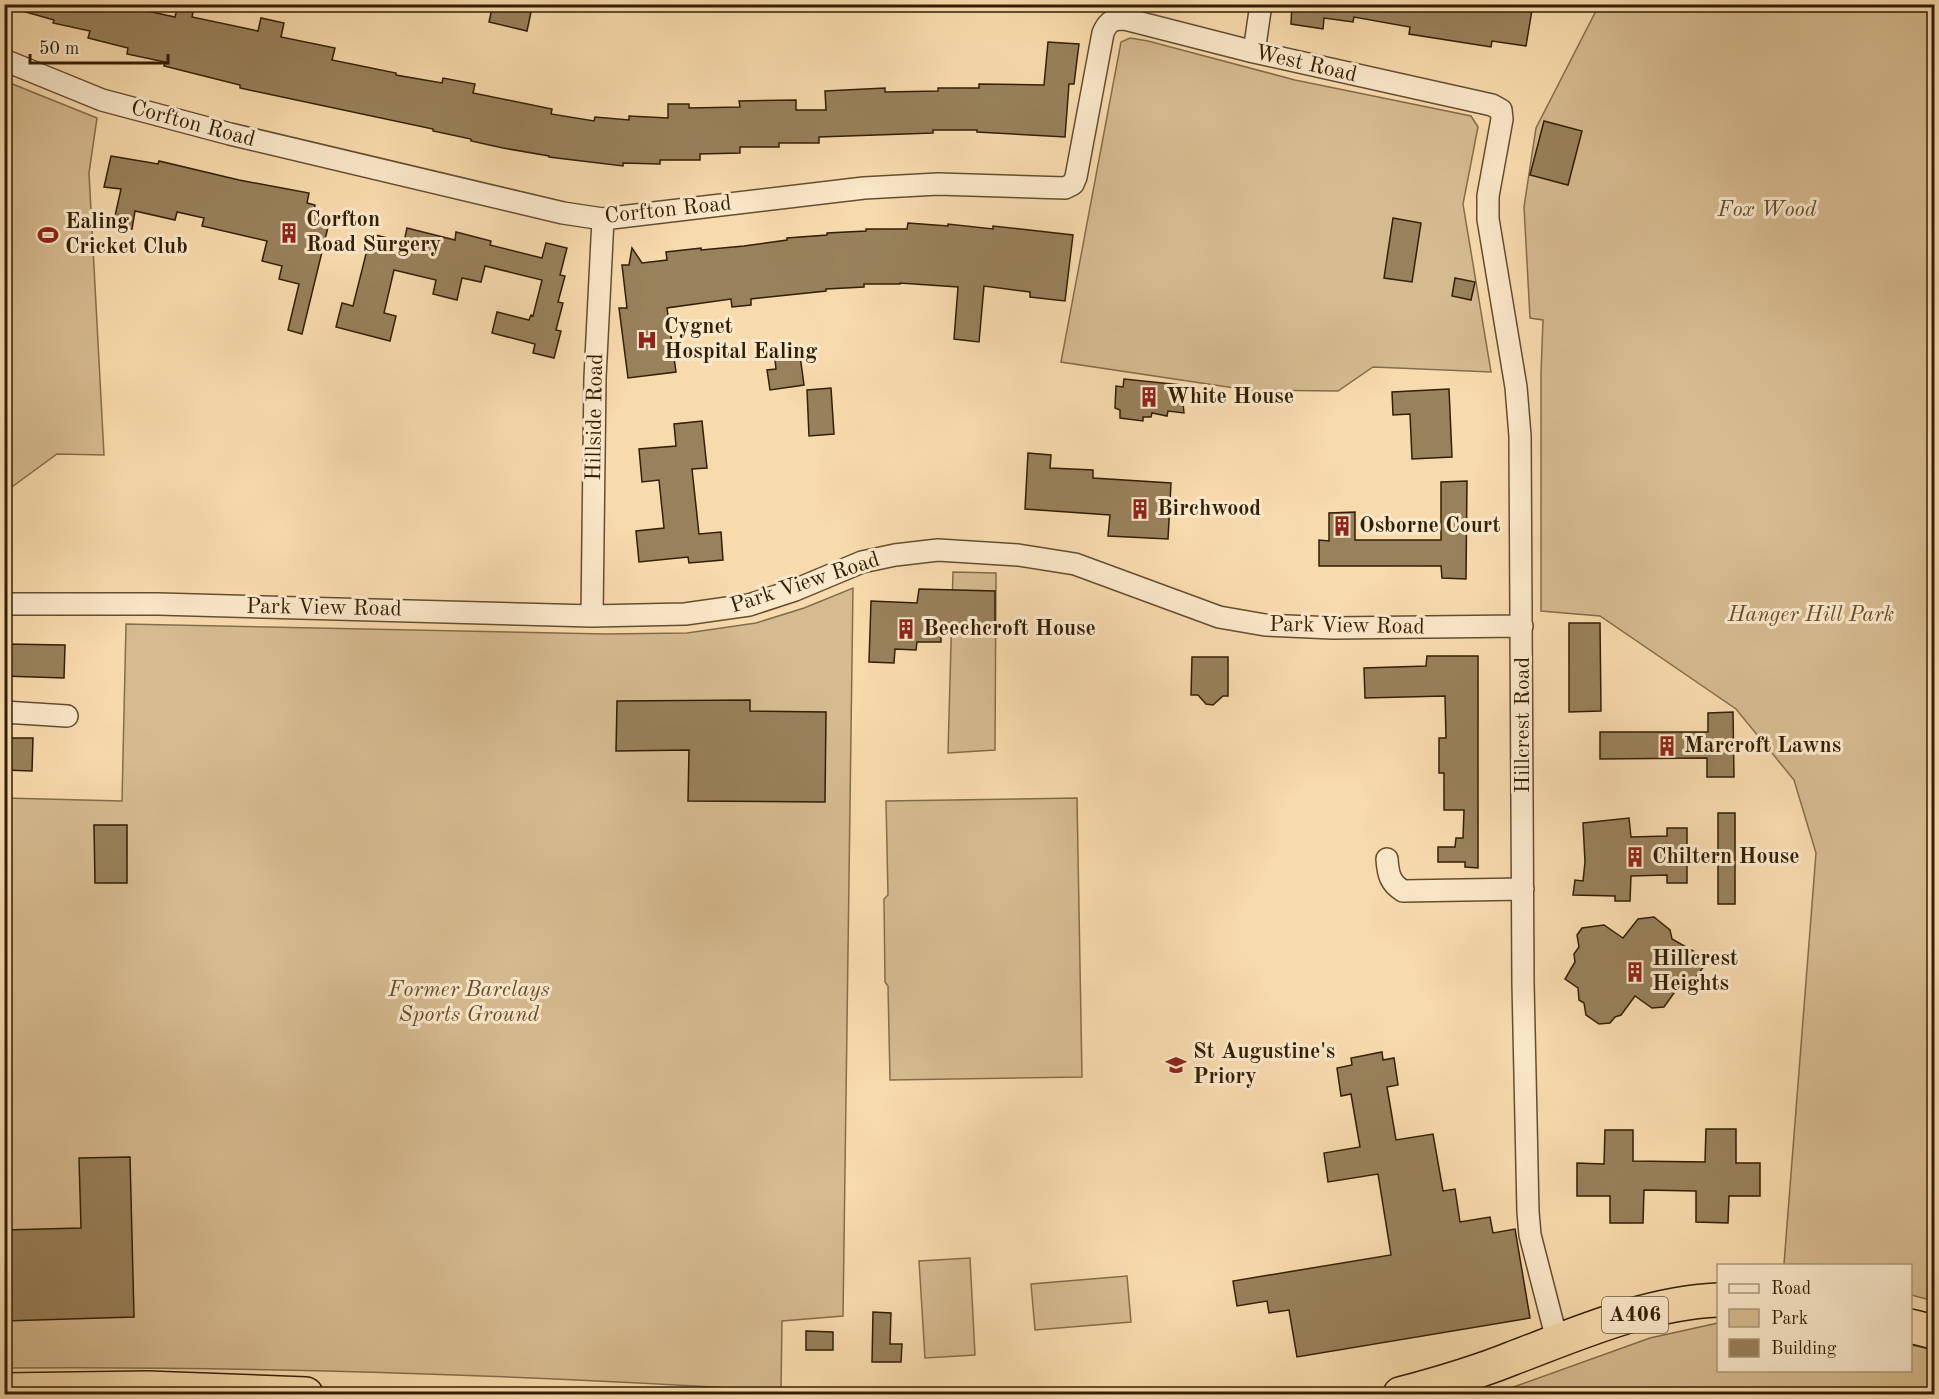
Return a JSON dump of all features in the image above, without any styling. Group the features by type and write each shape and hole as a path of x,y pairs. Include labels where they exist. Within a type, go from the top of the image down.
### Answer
{"highway":[{"name":"A406","path":"1400,1395 1653,1309 1717,1300"},
{"path":"1912,1326 1935,1332"},
{"path":"4,1390 147,1388 288,1394"}],"street":[{"path":"1254,52 1261,4"},
{"name":"West Road","path":"1112,20 1125,19 1254,52 1492,105 1501,110"},
{"name":"Corfton Road","path":"4,60 102,100 230,134 563,213 603,219 885,187 938,184 1065,188 1073,184 1076,177 1103,33 1112,20"},
{"name":"Hillcrest Road","path":"1501,110 1502,119 1488,196 1488,219 1514,376 1520,436 1528,1212 1533,1246 1557,1340"},
{"name":"Hillside Road","path":"592,616 595,378 603,219"},
{"name":"Park View Road","path":"4,604 159,604 592,616 685,614 749,605 795,590 862,562 938,550 1017,555 1074,564 1219,617 1265,625 1301,628 1522,626"},
{"path":"4,712 67,717"},
{"path":"1387,859 1390,879 1403,891 1523,889"}],"green space":[{"path":"1599,5 1934,5 1934,1301 1912,1295 1912,1264 1784,1264 1816,853 1794,780 1736,709 1600,616 1541,611 1543,320 1530,318 1524,207 1536,128"},
{"path":"1130,38 1295,80 1471,116 1478,127 1463,204 1491,372 1373,367 1338,391 1248,390 1061,362 1121,42"},
{"name":"Ealing Cricket Club","path":"5,81 97,118 89,173 104,455 57,454 9,489 4,489"},
{"path":"953,572 996,573 995,750 948,753"},
{"name":"Former Barclays Sports Ground","path":"853,588 843,1316 782,1321 781,1391 587,1380 393,1373 199,1368 5,1368 5,798 122,801 126,624 606,634 687,633 756,623 804,608"},
{"path":"1077,798 1082,1077 890,1080 888,986 885,982 884,899 888,895 886,801"},
{"path":"970,1258 975,1355 925,1358 919,1261"},
{"path":"1127,1276 1131,1322 1035,1330 1031,1284"},
{"path":"1717,1323 1717,1372 1912,1372 1912,1345 1934,1350 1934,1394 1494,1394 1650,1338"}],"building":[{"path":"15,4 115,4 175,17 177,9 193,12 192,17 258,31 261,18 284,23 281,37 335,48 332,60 442,83 443,78 475,84 473,93 552,109 551,114 594,121 595,117 629,120 629,116 668,118 668,104 689,104 689,108 740,107 739,101 796,100 796,110 826,110 825,91 885,88 885,92 938,91 938,88 979,88 979,84 1044,85 1048,42 1079,44 1074,84 1069,84 1065,137 977,132 977,130 933,130 933,133 819,137 819,143 779,143 779,147 740,147 740,153 700,154 700,160 660,160 660,164 623,163 623,166 549,157 503,148 433,131 433,129 240,88 240,85 164,66 165,62 127,54 128,48 88,38 90,31 53,23 54,20 15,9"},
{"path":"493,4 531,12 527,31 489,22"},
{"path":"1292,4 1474,4 1500,9 1500,4 1533,4 1526,46 1492,41 1491,47 1409,34 1410,27 1354,17 1353,22 1324,18 1323,29 1291,24"},
{"path":"1544,121 1582,131 1568,185 1530,175"},
{"path":"111,156 158,164 159,161 239,180 309,193 307,203 315,205 313,215 330,219 302,334 288,330 299,284 279,279 282,266 262,261 267,241 202,226 204,218 177,212 175,220 135,211 132,229 113,225 121,189 104,187"},
{"path":"1393,218 1421,223 1412,282 1384,278"},
{"path":"908,223 948,226 948,224 993,229 993,226 1073,235 1065,301 1030,297 1030,292 984,286 979,342 954,339 958,287 900,283 864,284 864,287 826,289 826,291 751,299 751,305 732,307 731,299 667,308 676,372 628,378 619,308 627,308 622,265 629,265 632,248 642,263 667,260 666,252 744,246 787,240 787,238 866,231 866,229 907,229"},
{"path":"407,228 455,240 456,232 491,241 490,245 542,258 546,243 567,248 560,275 565,276 558,302 563,303 556,330 561,331 554,358 533,353 535,344 492,333 497,312 529,320 531,315 533,316 542,280 485,266 481,282 462,278 457,300 433,294 436,280 394,270 384,313 396,316 390,341 336,327 342,303 353,306 371,234 404,242"},
{"path":"1455,278 1475,282 1471,300 1452,296"},
{"path":"799,348 804,385 770,390 767,370 776,369 774,351"},
{"name":"White House","path":"1124,379 1181,385 1184,413 1168,411 1167,416 1152,413 1151,417 1143,417 1143,421 1120,418 1120,410 1115,408 1116,386 1123,387"},
{"path":"831,388 834,434 809,436 807,390"},
{"path":"1449,389 1452,457 1412,459 1410,414 1393,415 1392,392"},
{"path":"702,421 707,468 692,469 699,534 721,532 723,560 689,563 688,557 639,562 636,531 664,528 659,480 642,482 639,449 676,446 674,424"},
{"path":"1028,453 1051,455 1050,468 1093,470 1093,478 1171,483 1168,539 1108,536 1110,515 1025,509"},
{"name":"Osborne Court","path":"1467,481 1466,579 1442,578 1441,566 1319,566 1319,540 1329,541 1329,513 1355,512 1355,540 1441,540 1441,482"},
{"name":"Beechcroft House","path":"919,589 995,591 995,632 983,631 983,635 941,635 941,642 917,642 916,650 895,649 894,663 869,662 871,601 917,603"},
{"path":"1569,623 1600,623 1601,711 1569,712"},
{"path":"4,644 65,645 64,678 4,676"},
{"path":"1427,656 1478,656 1478,868 1465,867 1465,862 1438,862 1438,847 1455,847 1456,838 1463,838 1464,810 1444,810 1444,773 1439,773 1439,738 1446,738 1445,696 1365,698 1364,668 1426,666"},
{"path":"1192,657 1228,657 1228,696 1223,696 1213,705 1206,704 1198,695 1191,695"},
{"path":"750,700 750,711 826,712 825,802 688,801 689,750 616,751 617,701"},
{"name":"Marcroft Lawns","path":"1733,712 1734,777 1707,777 1707,758 1600,759 1600,732 1708,732 1708,713"},
{"path":"4,738 33,738 32,771 4,770"},
{"path":"1718,813 1735,813 1735,904 1718,904"},
{"name":"Chiltern House","path":"1629,818 1631,837 1667,836 1667,828 1687,828 1687,883 1667,883 1667,875 1631,876 1630,901 1615,901 1615,896 1573,895 1575,880 1583,881 1585,862 1583,823"},
{"path":"94,825 127,825 127,883 95,883"},
{"name":"Hillcrest Heights","path":"1654,917 1670,930 1672,939 1702,956 1704,966 1691,984 1679,986 1664,1007 1652,1008 1635,996 1621,1015 1615,1017 1610,1023 1599,1024 1586,1015 1584,1003 1579,1000 1578,988 1565,979 1575,962 1574,954 1579,947 1577,935 1582,928 1604,925 1623,938 1638,919"},
{"path":"1382,1052 1383,1060 1394,1058 1398,1085 1387,1087 1396,1140 1433,1134 1443,1191 1455,1189 1460,1222 1490,1217 1493,1233 1515,1229 1530,1318 1297,1357 1289,1310 1269,1313 1267,1301 1237,1306 1233,1281 1391,1255 1378,1174 1328,1182 1324,1153 1360,1147 1351,1094 1341,1096 1337,1068 1352,1065 1351,1058"},
{"path":"1706,1129 1736,1129 1736,1163 1760,1163 1760,1196 1729,1196 1728,1223 1696,1222 1696,1191 1644,1190 1643,1223 1610,1223 1610,1196 1577,1196 1577,1163 1604,1164 1605,1130 1633,1130 1633,1161 1705,1162"},
{"path":"130,1157 134,1317 4,1321 4,1230 81,1228 79,1158"},
{"path":"873,1312 891,1313 890,1344 902,1344 901,1362 872,1362"},
{"path":"806,1331 833,1332 833,1350 806,1350"}],"place":[{"name":"Corfton Road Surgery","path":"289,233"},
{"name":"Ealing Cricket Club","path":"48,235"},
{"name":"Cygnet Hospital Ealing","path":"647,340"},
{"name":"White House","path":"1149,397"},
{"name":"Birchwood","path":"1140,509"},
{"name":"Osborne Court","path":"1342,526"},
{"name":"Beechcroft House","path":"906,629"},
{"name":"Marcroft Lawns","path":"1667,746"},
{"name":"Chiltern House","path":"1635,857"},
{"name":"Hillcrest Heights","path":"1635,972"},
{"name":"St Augustine's Priory","path":"1176,1065"}],"park label":[{"name":"Fox Wood","path":"1767,210"},
{"name":"Hanger Hill Park","path":"1811,615"}]}
